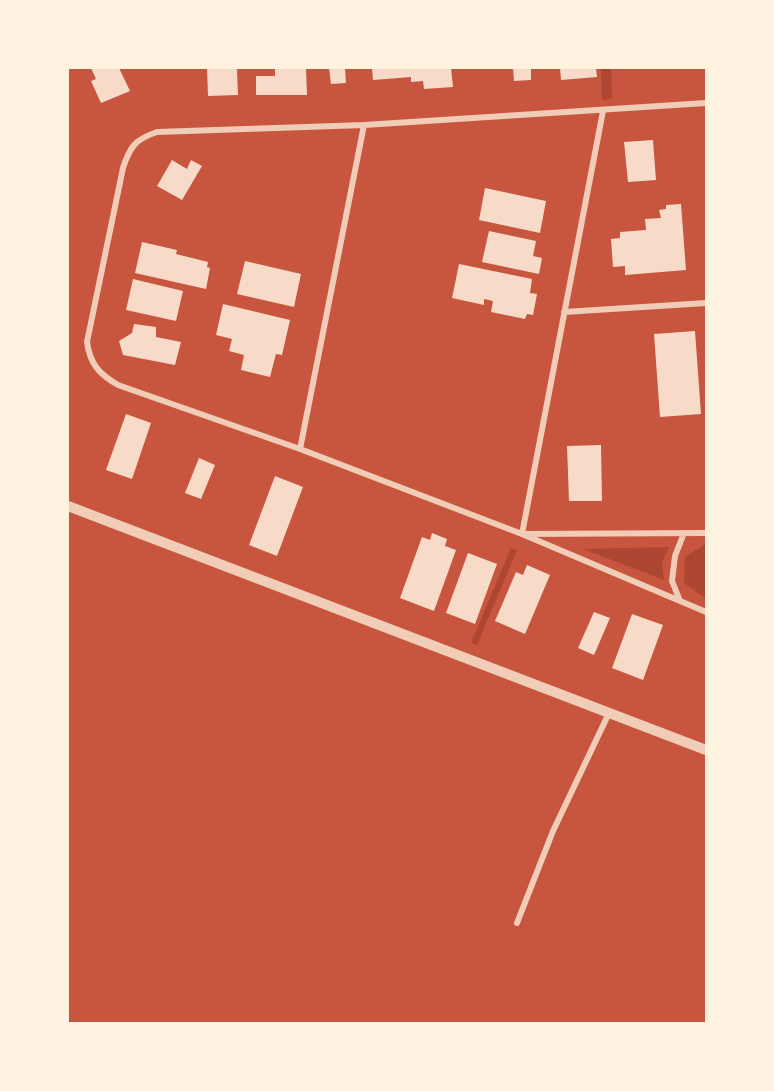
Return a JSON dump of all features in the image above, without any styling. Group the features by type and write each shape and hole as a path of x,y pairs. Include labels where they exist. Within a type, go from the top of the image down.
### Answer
{"street":[{"path":"706,103 364,125 157,132 142,137 133,145 123,168 87,342 88,355 94,367 104,377 118,385 300,449 522,534 706,612"},
{"path":"522,534 603,111"},
{"path":"300,449 364,125"},
{"path":"564,312 706,303"},
{"path":"68,506 706,750"},
{"path":"680,601 672,581 675,556 684,533"},
{"path":"522,534 706,533"},
{"path":"517,923 549,841 609,713"}],"shaded area":[{"path":"601,68 611,68 612,99 602,100"},
{"path":"706,545 706,599 684,583 685,557"},
{"path":"669,547 662,562 664,580 583,549"},
{"path":"511,548 517,550 477,645 471,643"}],"building":[{"path":"91,68 119,68 130,91 101,103 91,81 96,79"},
{"path":"207,68 237,68 238,95 208,96"},
{"path":"275,68 306,68 307,95 256,95 256,76 275,76"},
{"path":"329,68 345,68 346,83 331,84"},
{"path":"372,68 451,68 453,87 424,89 423,81 411,82 411,77 373,80"},
{"path":"513,68 531,68 531,80 514,81"},
{"path":"560,68 596,68 597,77 561,80"},
{"path":"653,140 656,180 628,182 624,142"},
{"path":"172,160 187,169 191,160 202,166 182,200 157,186"},
{"path":"485,188 546,201 540,233 479,220"},
{"path":"681,204 686,270 625,275 625,266 613,267 611,239 620,238 620,232 646,230 645,219 661,218 659,210 666,209 666,205"},
{"path":"489,231 536,241 533,256 542,258 539,274 482,262"},
{"path":"142,242 177,250 176,254 208,262 207,267 210,268 206,289 135,273"},
{"path":"245,261 301,274 294,307 237,294"},
{"path":"459,264 532,279 530,293 537,294 533,315 527,314 525,319 491,312 493,301 484,299 484,305 452,298"},
{"path":"133,279 183,291 176,321 126,310"},
{"path":"223,304 290,320 282,355 276,354 270,377 241,370 244,355 229,351 232,339 216,335"},
{"path":"134,324 156,327 156,337 181,342 175,365 123,355 119,341 132,333"},
{"path":"695,331 701,414 660,417 654,334"},
{"path":"126,414 151,423 132,479 106,470"},
{"path":"601,445 602,501 569,501 567,446"},
{"path":"199,458 215,465 201,499 185,493"},
{"path":"275,476 303,487 277,556 249,545"},
{"path":"432,533 447,539 445,546 456,550 434,611 400,598 422,537 430,540"},
{"path":"468,553 497,564 475,624 446,613"},
{"path":"527,565 550,575 525,634 495,621 516,572 523,575"},
{"path":"594,612 610,618 594,655 578,648"},
{"path":"632,614 663,625 643,680 612,668"}]}
